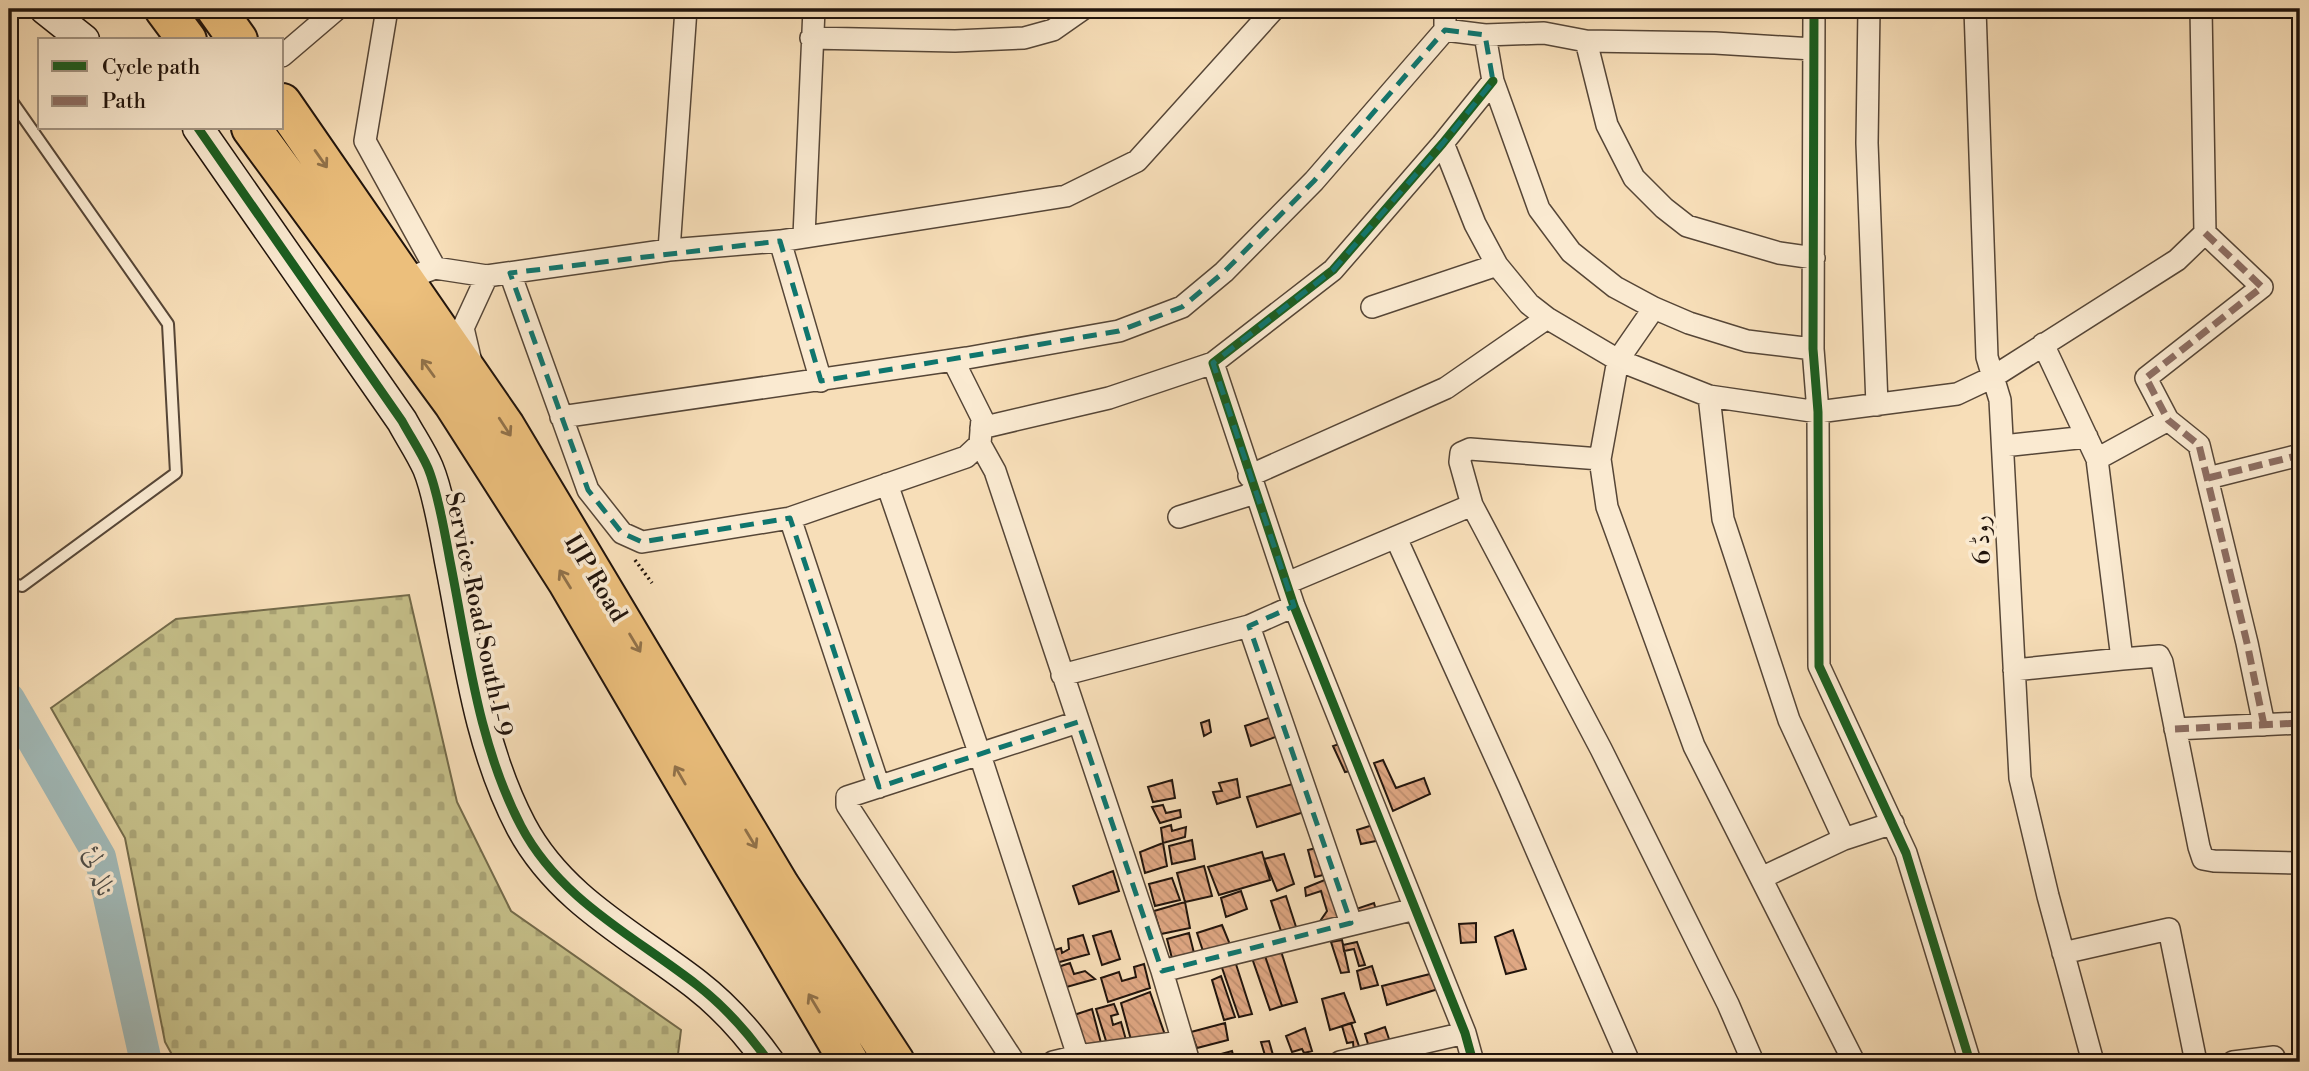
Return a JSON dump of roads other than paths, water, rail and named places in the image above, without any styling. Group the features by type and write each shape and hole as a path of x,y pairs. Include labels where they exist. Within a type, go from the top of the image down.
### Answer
{"highway":[{"path":"164,9 186,38"},
{"path":"216,9 237,38"},
{"name":"IJP Road","path":"284,105 420,274 477,386 505,426 849,1062"},
{"name":"IJP Road","path":"252,130 453,403 567,581 780,886 895,1062"}],"street":[{"path":"46,9 82,38"},
{"path":"284,54 337,9"},
{"path":"387,9 365,141 420,274 487,276 669,250 780,240 1066,196 1137,161 1274,9"},
{"path":"669,250 685,9"},
{"path":"804,236 814,9"},
{"path":"811,38 955,41 1024,38 1053,30 1083,9"},
{"path":"561,417 821,381 1119,331 1182,307 1224,272 1314,181 1444,30 1445,9"},
{"path":"1814,9 1813,349 1818,412 1819,666 1906,853 1970,1062"},
{"path":"1869,9 1867,143 1877,405"},
{"name":"روڈ 6","path":"1975,9 1987,357 2000,400 2020,778 2093,1062"},
{"path":"1443,143 1475,223 1497,265 1529,304 1618,360 1709,396 1818,412 1958,394 1993,377 2177,260 2204,233 2202,9"},
{"path":"1444,30 1485,35 1544,33 1586,41 1715,43 1813,49"},
{"path":"1485,35 1493,81 1539,209 1571,252 1615,287 1689,323 1747,341 1813,349"},
{"path":"1586,41 1607,125 1634,178 1664,208 1687,226 1779,253 1814,258"},
{"path":"510,273 588,490 622,533 642,542 790,518 966,457 981,436 1109,398 1213,363 1334,270 1493,81"},
{"name":"Service Road South I-9","path":"199,130 402,421 428,468 446,541 474,688 489,750 521,826 542,859 569,889 620,930 698,986 753,1040 769,1062"},
{"path":"2204,233 2262,287 2146,378 2168,420 2199,445 2264,725"},
{"path":"780,240 821,381"},
{"path":"1372,307 1497,265"},
{"path":"477,386 463,328 487,276"},
{"path":"1654,308 1618,360 1600,459 1607,507 1694,746 1854,1062"},
{"path":"1179,517 1252,484 1446,387 1547,317"},
{"path":"2043,344 2098,459 2122,659"},
{"path":"953,360 982,418 981,436 995,471 1189,1062"},
{"path":"1213,363 1294,606 1465,1033 1473,1062"},
{"path":"1709,396 1723,519 1789,720 1844,839"},
{"path":"2098,459 2168,420"},
{"path":"2003,446 2087,437"},
{"path":"1600,459 1470,449 1461,453 1460,462 1472,505 1607,761 1728,1004 1753,1062"},
{"path":"2208,478 2300,455"},
{"path":"887,484 980,755 1078,1056"},
{"path":"1287,583 1472,505"},
{"path":"790,518 879,787"},
{"path":"1396,538 1510,787 1629,1062"},
{"path":"1062,675 1249,626 1294,606"},
{"path":"1249,626 1352,923"},
{"path":"2014,670 2159,656 2203,859 2300,863"},
{"path":"1014,1062 847,805 847,797 1078,722"},
{"path":"2175,729 2300,723"},
{"path":"1761,878 1844,839 1893,823"},
{"path":"1161,971 1415,909"},
{"path":"2063,953 2169,929 2196,1062"},
{"path":"1340,1062 1465,1033"},
{"path":"1053,1062 1181,1042"},
{"path":"2233,1062 2274,1057 2275,1062"}],"lane":[{"path":"9,97 168,324 176,473 22,586 9,583"}],"waterway":[{"name":"نالہ لئ","path":"9,699 100,857 146,1062"}]}
